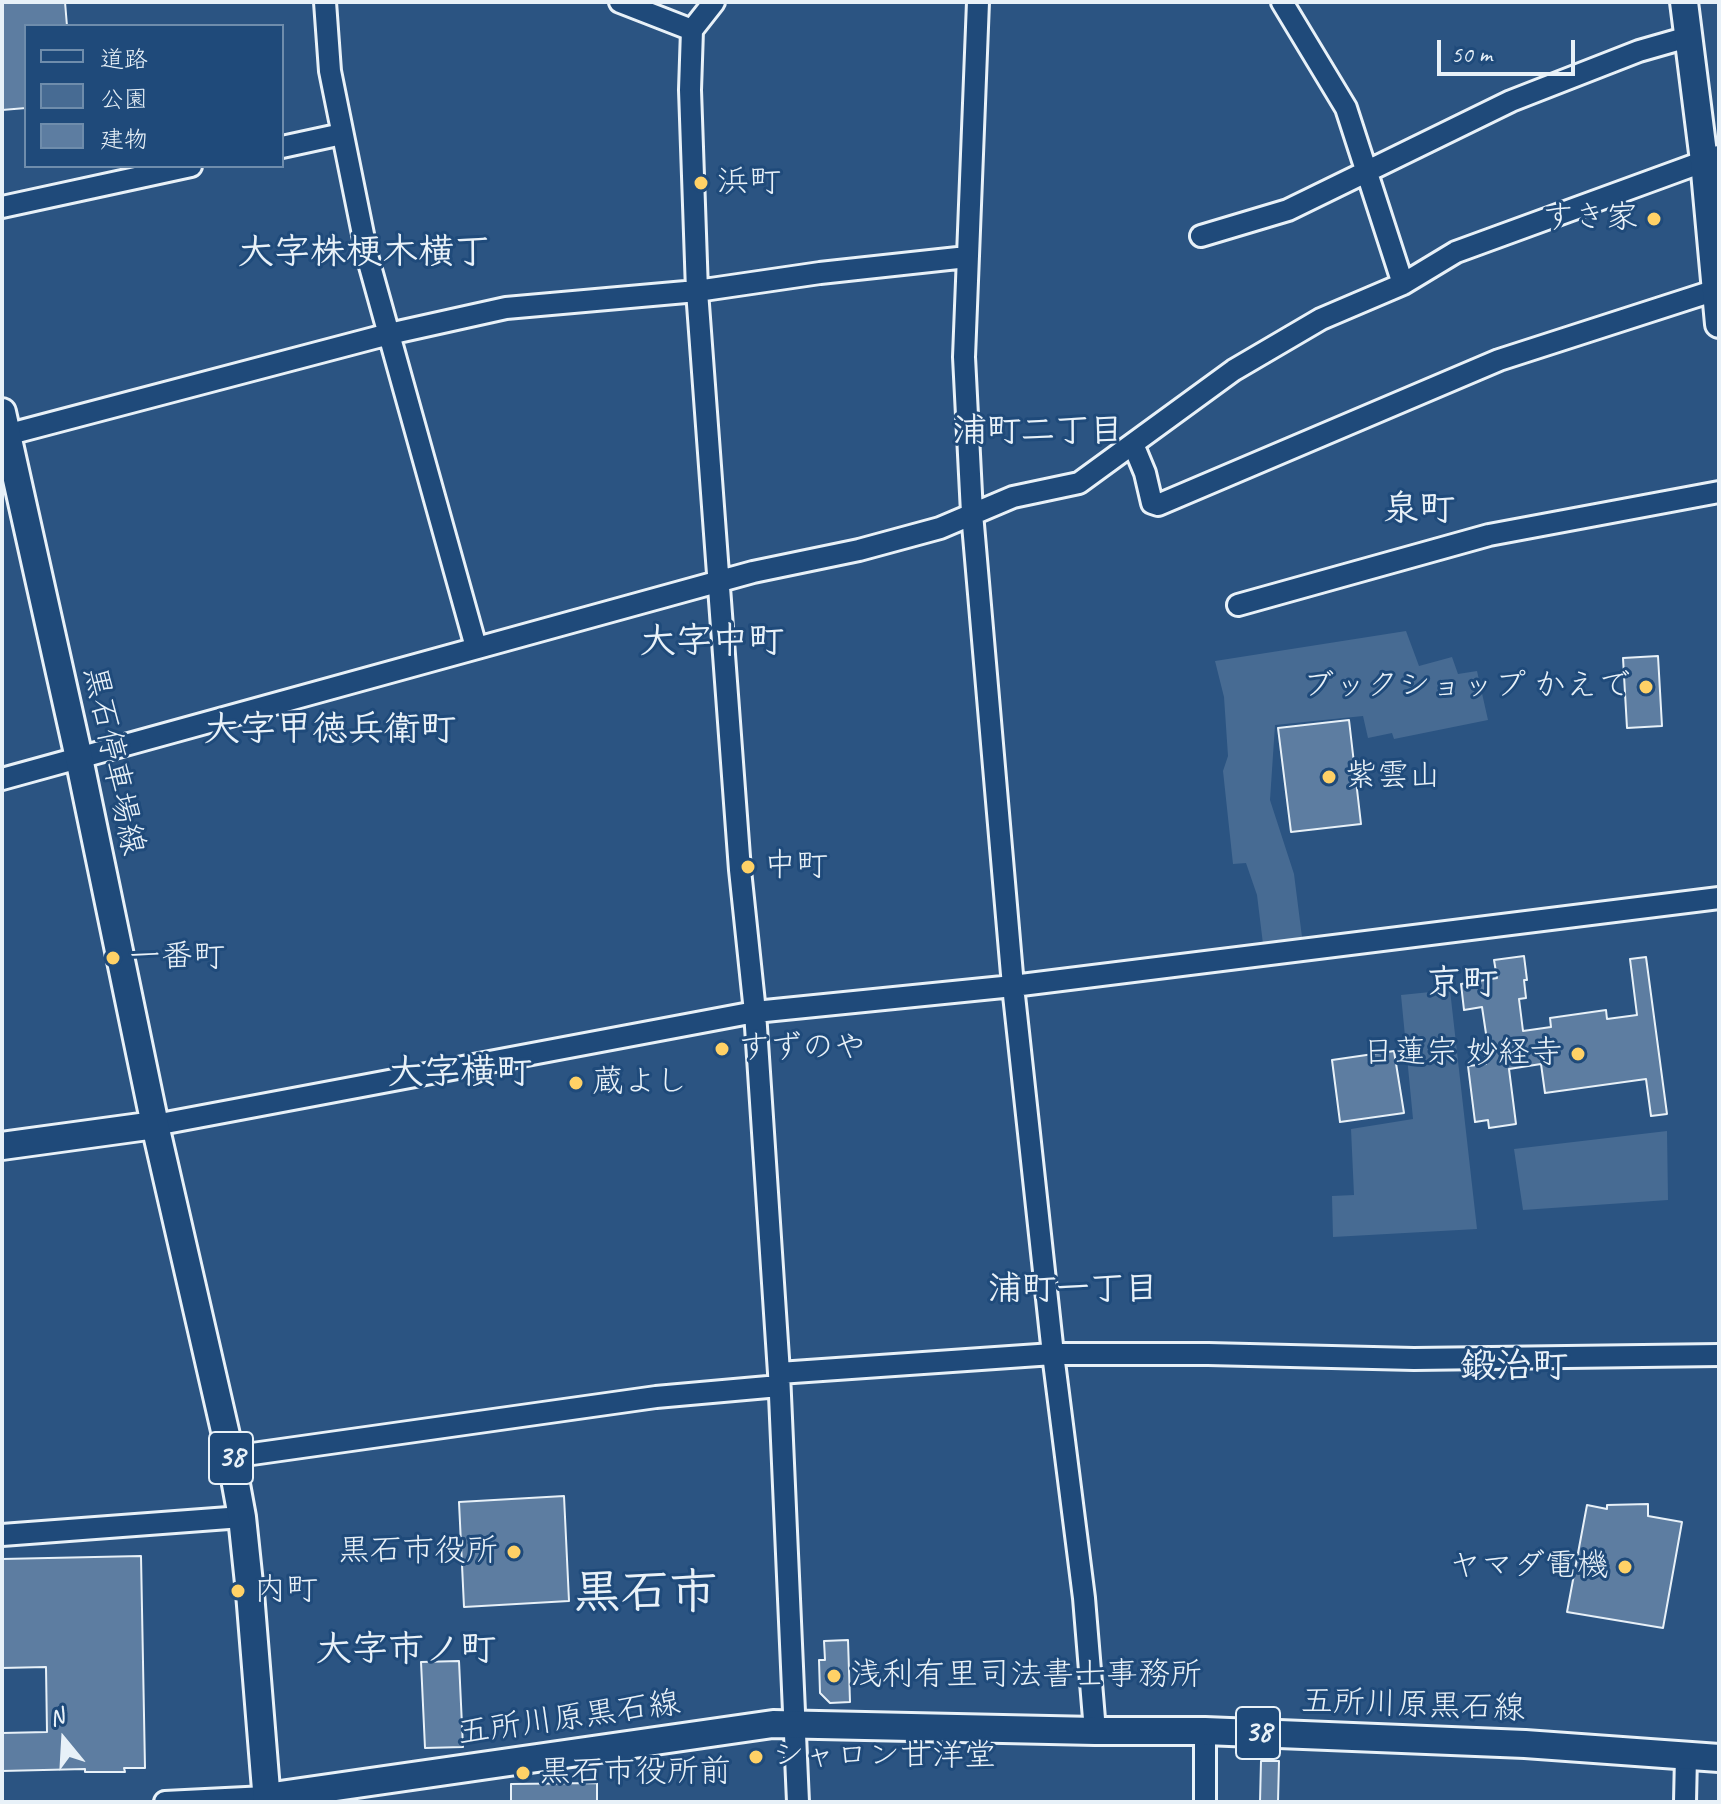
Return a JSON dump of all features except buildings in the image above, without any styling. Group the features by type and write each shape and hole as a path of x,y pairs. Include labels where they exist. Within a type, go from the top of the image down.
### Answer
{"main road":[{"path":"1684,2 1711,159 1719,324"},
{"name":"黒石停車場線","path":"4,428 79,758 155,1125"},
{"path":"2,1146 155,1125"},
{"name":"38","path":"155,1125 242,1517 266,1800"},
{"name":"五所川原黒石線","path":"266,1800 773,1724 1205,1731 1525,1744 1719,1758"}],"street":[{"path":"325,2 330,71 368,259 476,647"},
{"path":"620,2 692,30"},
{"path":"714,2 692,30 690,90 697,291 740,870 755,1012 779,1379 798,1802"},
{"path":"978,2 964,357 972,513 1013,986 1053,1354 1084,1598 1095,1731"},
{"path":"1282,2 1346,108 1403,284"},
{"path":"1201,236 1288,210 1511,101 1639,51 1688,37"},
{"path":"284,147 342,134"},
{"path":"2,779 753,572 859,550 940,528 1013,497 1079,483 1252,358 1321,319 1403,284 1456,252 1711,159"},
{"path":"2,207 182,168"},
{"path":"4,428 506,308 697,291 820,273 967,257"},
{"path":"1133,444 1145,473 1152,503 1158,505 1499,360 1716,290"},
{"path":"1238,605 1489,535 1719,492"},
{"path":"155,1125 755,1012 1013,986 1719,898"},
{"path":"231,1457 779,1379 1053,1354 1414,1359 1719,1355"},
{"path":"2,1535 242,1517"},
{"path":"1205,1731 1205,1802"},
{"path":"1685,1802 1686,1756"},
{"path":"165,1802 266,1800"}],"green space":[{"path":"1406,631 1419,666 1452,657 1458,674 1477,671 1488,720 1394,739 1392,733 1368,738 1363,716 1275,725 1270,800 1294,874 1302,937 1263,944 1257,895 1246,863 1233,864 1223,771 1228,756 1224,697 1215,661"},
{"path":"1450,990 1477,1229 1333,1237 1332,1196 1354,1195 1351,1129 1413,1119 1401,995"},
{"path":"1667,1131 1668,1200 1523,1210 1514,1149"}],"place":[{"name":"浜町","path":"701,183"},
{"name":"すき家","path":"1654,219"},
{"name":"ブックショップ かえで","path":"1646,687"},
{"name":"紫雲山","path":"1329,777"},
{"name":"中町","path":"748,867"},
{"name":"一番町","path":"113,958"},
{"name":"すずのや","path":"722,1049"},
{"name":"日蓮宗 妙経寺","path":"1578,1054"},
{"name":"蔵よし","path":"576,1083"},
{"name":"黒石市役所","path":"514,1552"},
{"name":"ヤマダ電機","path":"1625,1567"},
{"name":"内町","path":"238,1591"},
{"name":"浅利有里司法書士事務所","path":"834,1676"},
{"name":"シャロン甘洋堂","path":"756,1757"},
{"name":"黒石市役所前","path":"523,1773"}],"district":[{"name":"大字株梗木横丁","path":"364,254"},
{"name":"浦町二丁目","path":"1038,432"},
{"name":"泉町","path":"1419,511"},
{"name":"大字中町","path":"712,643"},
{"name":"大字甲徳兵衛町","path":"330,731"},
{"name":"京町","path":"1462,985"},
{"name":"大字横町","path":"460,1074"},
{"name":"浦町一丁目","path":"1073,1290"},
{"name":"鍛治町","path":"1514,1368"},
{"name":"黒石市","path":"645,1594"},
{"name":"大字市ノ町","path":"406,1651"}]}
